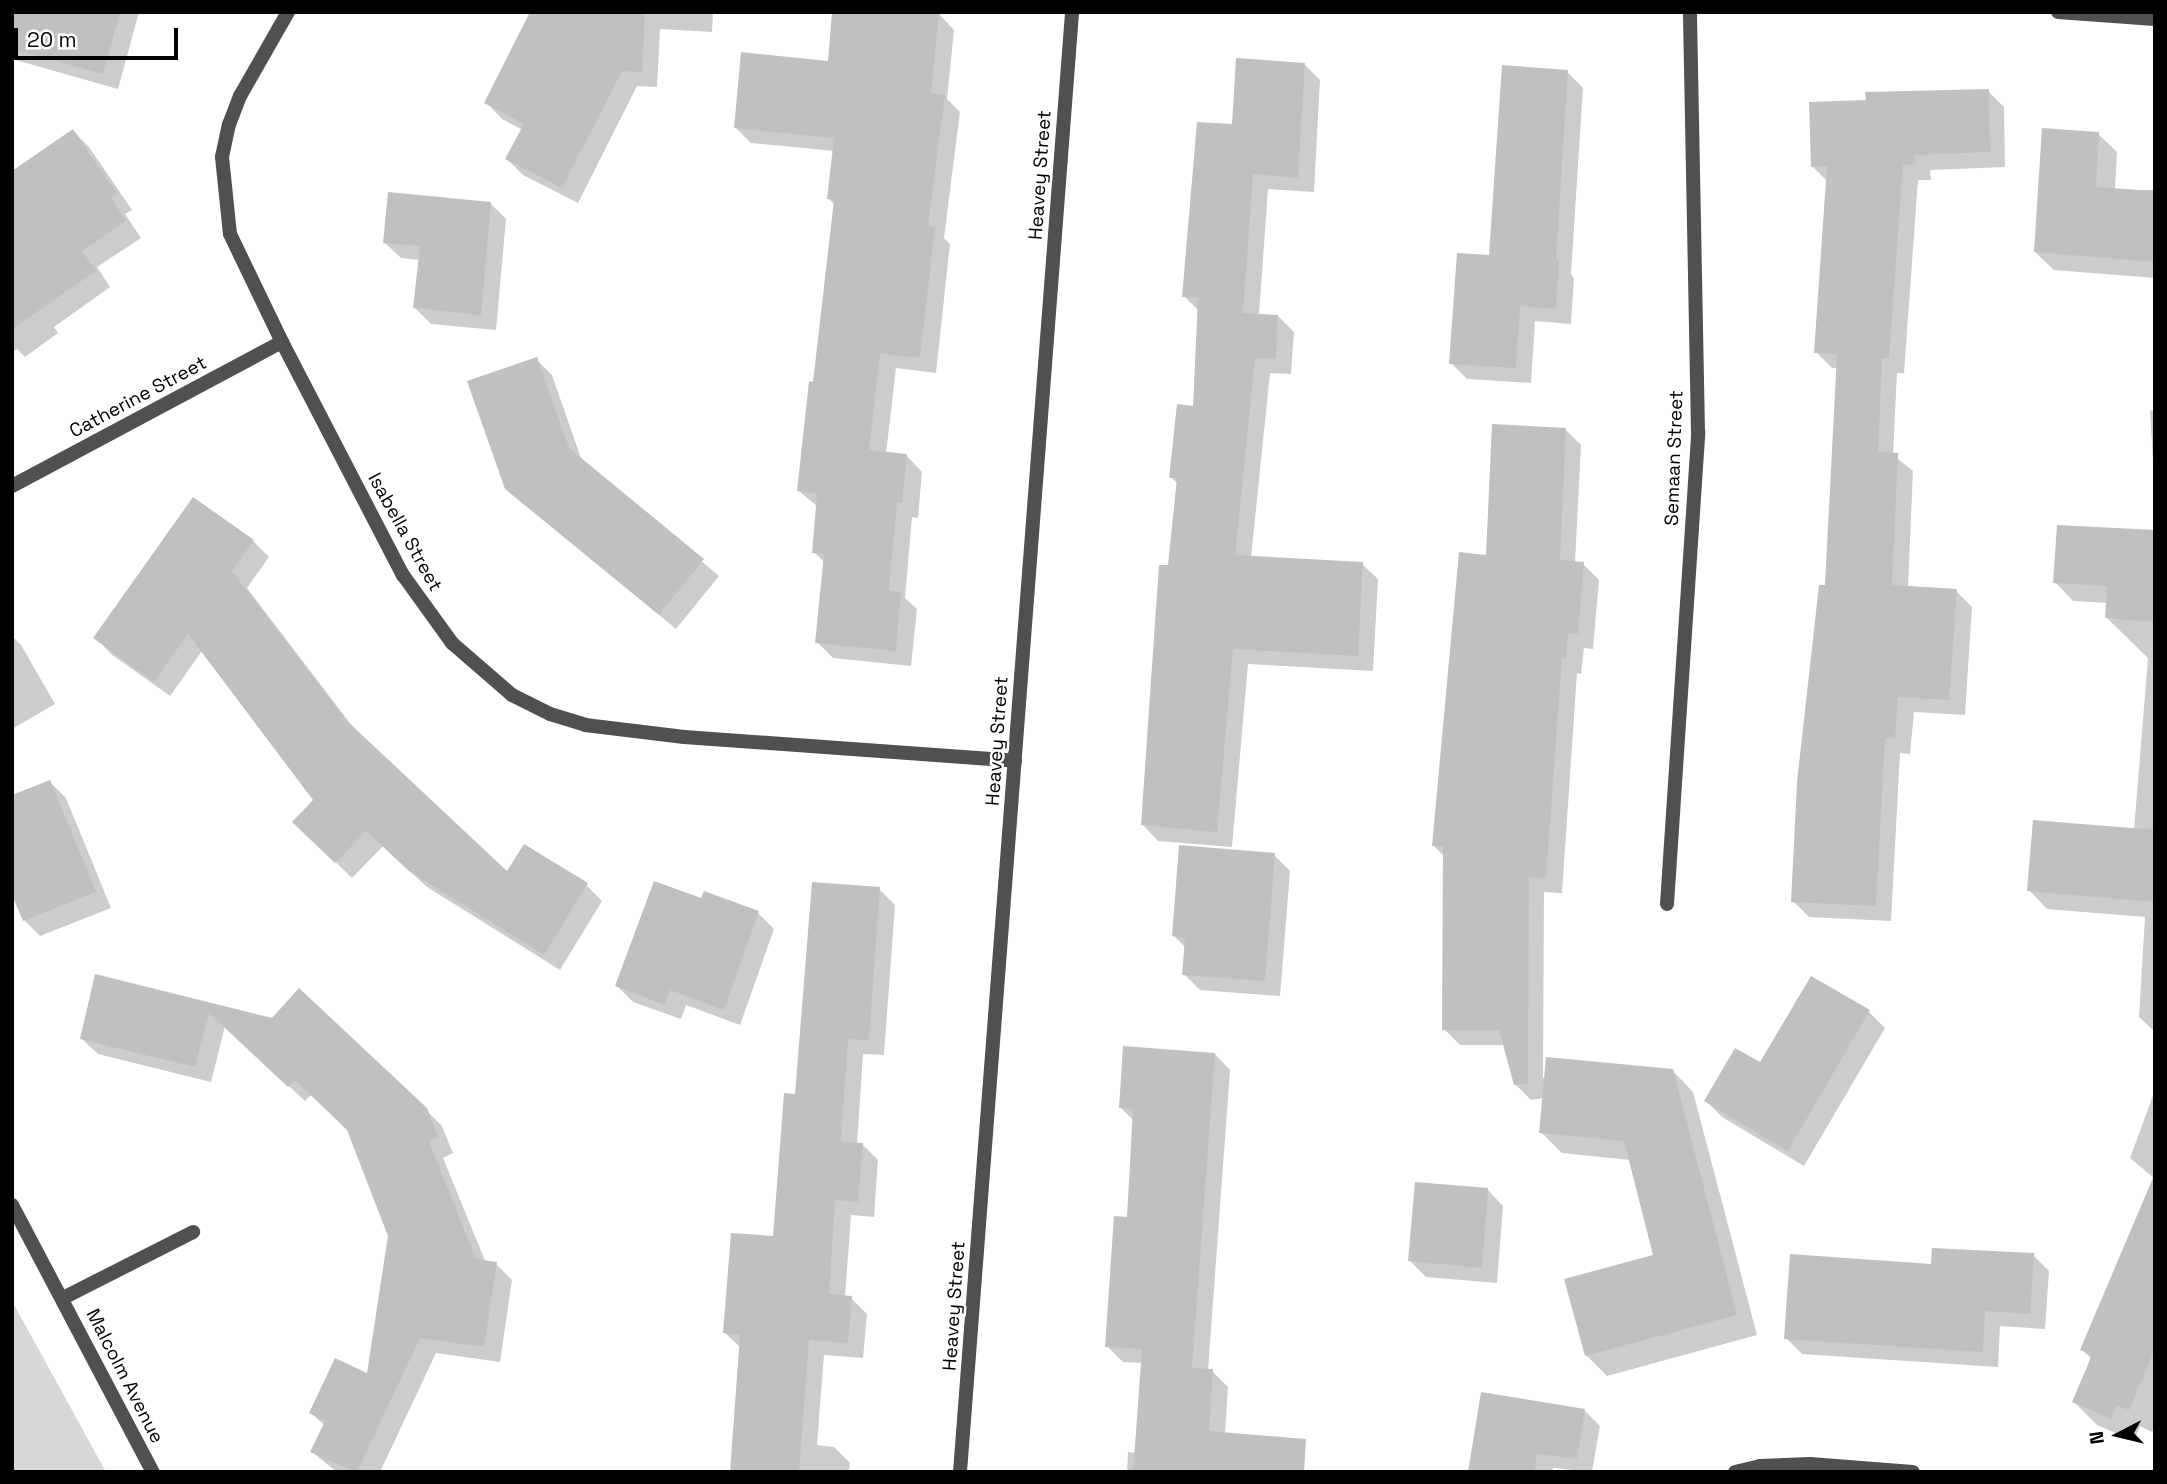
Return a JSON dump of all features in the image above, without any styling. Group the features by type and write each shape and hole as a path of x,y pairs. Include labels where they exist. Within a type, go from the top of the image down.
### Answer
{"street":[{"name":"Isabella Street","path":"288,12 240,96 229,124 222,157 230,234 282,342 415,593 452,643 512,695 550,714 585,725 626,731 1015,761"},
{"name":"Heavey Street","path":"960,1472 1072,12"},
{"name":"Semaan Street","path":"1667,904 1698,432 1690,12"},
{"path":"2058,12 2155,19"},
{"name":"Catherine Street","path":"12,486 282,342"},
{"name":"Malcolm Avenue","path":"12,1205 153,1472"},
{"name":"Malcolm Avenue","path":"63,1298 193,1233"},
{"path":"1735,1472 1759,1466 1810,1464 1913,1472"}],"shaded area":[{"path":"12,1301 106,1472 12,1472"}],"building":[{"path":"12,12 120,12 103,74 12,49"},
{"path":"530,12 645,12 642,72 622,71 562,188 505,159 524,124 484,103"},
{"path":"832,12 939,12 931,93 945,95 928,226 935,227 920,358 880,353 869,450 907,454 902,503 897,502 889,590 901,592 896,651 815,643 824,554 812,553 817,494 797,491 809,381 813,382 834,200 827,199 834,138 734,128 741,52 828,61"},
{"path":"1236,58 1305,63 1298,178 1253,174 1243,313 1278,315 1276,359 1255,358 1235,555 1363,562 1358,656 1233,649 1217,832 1141,825 1159,565 1168,565 1177,478 1169,478 1177,404 1193,406 1198,298 1182,297 1197,122 1232,124"},
{"path":"1502,65 1568,70 1556,260 1559,260 1556,309 1520,306 1516,368 1449,364 1457,253 1489,255"},
{"path":"1989,89 1990,152 1915,155 1916,164 1903,165 1889,358 1882,358 1878,452 1898,453 1892,585 1957,589 1949,700 1898,697 1895,739 1885,738 1876,906 1791,902 1797,782 1819,585 1825,585 1837,354 1814,353 1827,166 1811,167 1809,102 1866,100 1865,92"},
{"path":"2042,128 2099,132 2096,187 2155,191 2155,262 2034,252"},
{"path":"73,129 117,194 111,198 126,221 82,251 96,271 12,329 12,171"},
{"path":"388,192 491,202 481,315 413,308 420,246 383,243"},
{"path":"537,357 569,448 704,559 659,615 505,489 467,381"},
{"path":"1492,424 1566,428 1560,560 1584,562 1578,634 1568,633 1566,659 1562,658 1546,878 1529,877 1528,1083 1514,1085 1499,1030 1442,1030 1443,846 1432,846 1459,552 1486,555"},
{"path":"193,497 254,540 232,571 346,720 507,871 524,844 588,883 544,955 409,871 366,831 335,863 292,822 313,800 188,634 154,682 93,638"},
{"path":"2057,525 2155,530 2155,622 2105,618 2107,586 2053,583"},
{"path":"50,780 96,892 23,921 12,895 12,795"},
{"path":"2033,820 2155,830 2155,902 2027,891"},
{"path":"1179,845 1275,853 1265,981 1182,975 1185,938 1172,936"},
{"path":"654,881 701,898 704,891 759,911 724,1010 670,990 665,1005 615,986"},
{"path":"812,882 880,887 869,1040 848,1039 841,1141 863,1143 858,1202 835,1200 829,1294 852,1296 848,1343 809,1340 799,1472 730,1472 740,1335 723,1333 731,1233 773,1236 784,1093 795,1094"},
{"path":"95,974 272,1018 299,988 427,1108 438,1137 429,1142 476,1259 497,1262 484,1347 420,1338 357,1472 310,1452 325,1421 309,1413 335,1358 367,1373 388,1236 347,1130 295,1080 288,1087 209,1013 195,1067 80,1039"},
{"path":"1811,976 1870,1010 1788,1151 1704,1101 1735,1048 1760,1062"},
{"path":"1123,1046 1215,1053 1192,1368 1213,1369 1209,1431 1306,1439 1304,1472 1133,1472 1142,1349 1105,1347 1114,1216 1127,1217 1133,1109 1119,1108"},
{"path":"1546,1057 1673,1069 1737,1315 1585,1356 1564,1279 1653,1255 1624,1141 1539,1133"},
{"path":"2155,1173 2155,1349 2129,1410 2116,1405 2111,1419 2072,1402 2092,1355 2080,1350"},
{"path":"1415,1182 1488,1188 1482,1268 1408,1261"},
{"path":"1932,1248 2034,1253 2030,1314 1985,1311 1983,1352 1784,1339 1790,1254 1931,1264"},
{"path":"1481,1392 1585,1409 1577,1459 1537,1454 1534,1472 1468,1472"}]}
